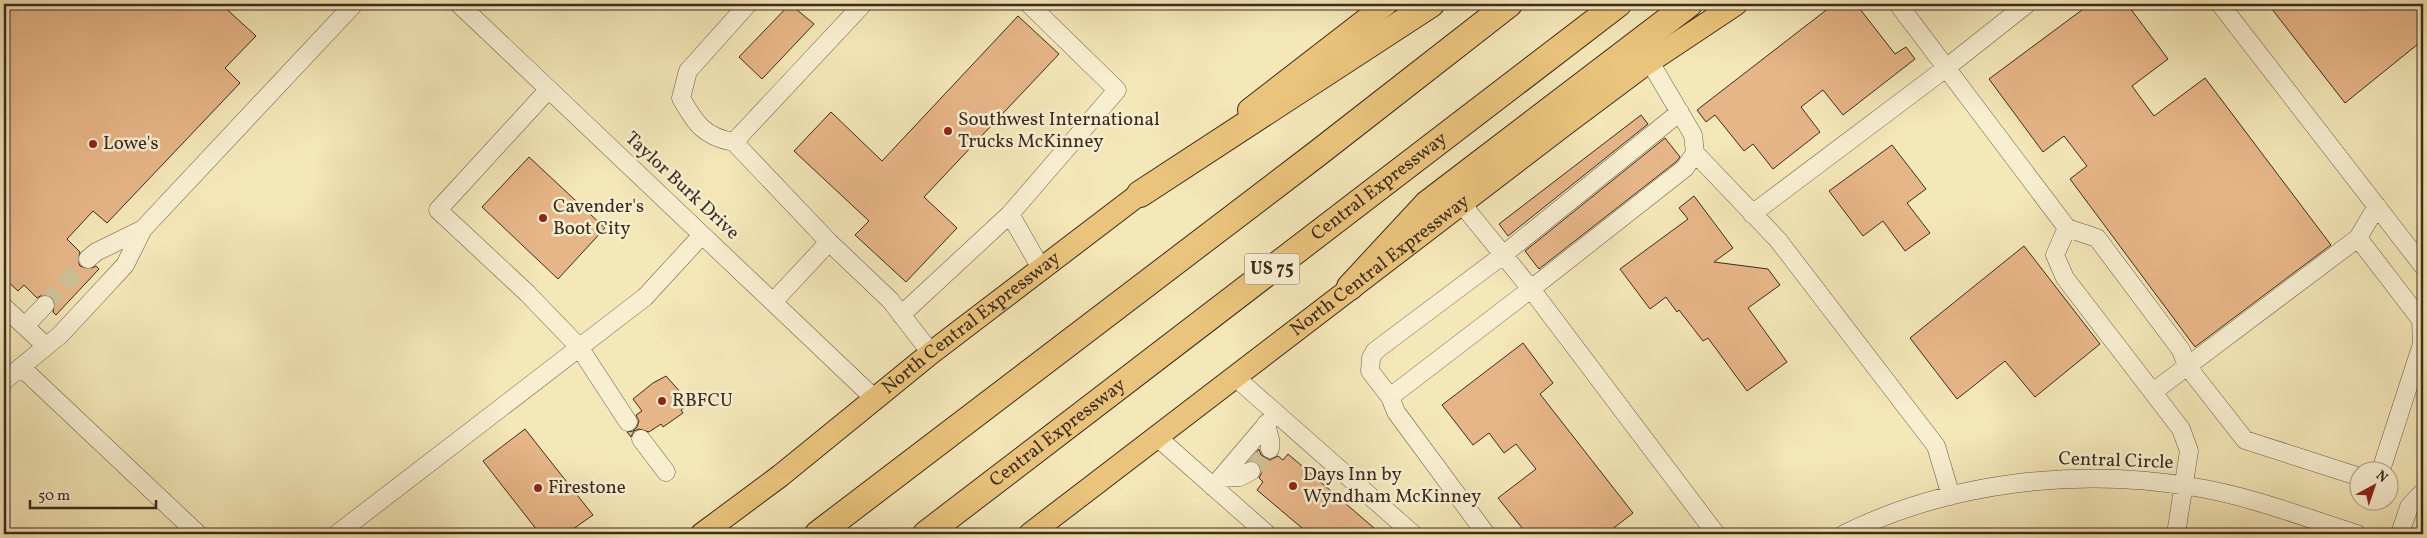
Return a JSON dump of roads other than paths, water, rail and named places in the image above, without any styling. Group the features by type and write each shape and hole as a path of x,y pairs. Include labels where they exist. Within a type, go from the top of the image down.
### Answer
{"highway":[{"path":"1140,194 1431,4"},
{"path":"818,534 1318,153 1510,4"},
{"name":"Central Expressway","path":"926,534 1618,4"},
{"path":"1350,287 1427,204 1689,4"}],"main road":[{"name":"North Central Expressway","path":"702,534 931,353 1042,270 1386,4"},
{"name":"North Central Expressway","path":"1044,530 1157,437 1350,287 1650,62 1736,4"}],"street":[{"path":"4,382 60,335 125,265 143,229 354,4"},
{"name":"Taylor Burk Drive","path":"459,4 875,399"},
{"path":"748,4 688,72 681,98 694,122 716,139 734,142 829,242 890,300 931,353"},
{"path":"734,142 863,4"},
{"path":"901,315 1010,214 1117,90 1029,4"},
{"path":"1898,4 2068,228 2097,238 2181,350 2187,366 2245,440 2350,474"},
{"path":"1752,214 1946,68 2026,4"},
{"path":"2220,4 2423,266"},
{"path":"1650,62 1693,135 1695,153 1778,240 1936,446 1951,496"},
{"path":"549,89 438,210 527,293 579,347 628,422"},
{"path":"1486,534 1396,412 1390,398 1370,371 1371,358 1375,351 1503,255 1680,112"},
{"path":"1390,398 1686,168 1695,153"},
{"path":"1461,203 1531,289 1716,534"},
{"path":"2153,392 2358,238 2377,206"},
{"path":"1010,214 1042,270"},
{"path":"2068,228 2055,255 2065,278 2181,428 2190,451 2176,534"},
{"path":"88,259 96,252 143,229"},
{"path":"337,534 644,297 702,235"},
{"path":"2358,238 2421,320 2422,344 2384,460"},
{"path":"773,302 829,242"},
{"path":"25,326 45,305"},
{"path":"4,307 46,346"},
{"path":"21,367 198,534"},
{"path":"1235,377 1271,419 1413,534"},
{"path":"1270,449 1271,419"},
{"path":"1217,483 1271,419"},
{"path":"1157,437 1217,483 1267,534"},
{"path":"641,439 666,472"},
{"path":"1217,483 1251,472"},
{"name":"Central Circle","path":"1844,534 1893,514 1951,496 2047,480 2092,478 2184,486 2250,499 2357,534"},
{"path":"2400,534 2409,507 2423,492"}],"tunnel":[{"path":"45,305 88,259"},
{"path":"1251,471 1270,449"}],"place":[{"name":"Southwest International Trucks McKinney","path":"948,131"},
{"name":"Lowe's","path":"93,144"},
{"name":"Cavender's Boot City","path":"543,218"},
{"name":"RBFCU","path":"662,401"},
{"name":"Days Inn by Wyndham McKinney","path":"1293,486"},
{"name":"Firestone","path":"538,488"}]}
